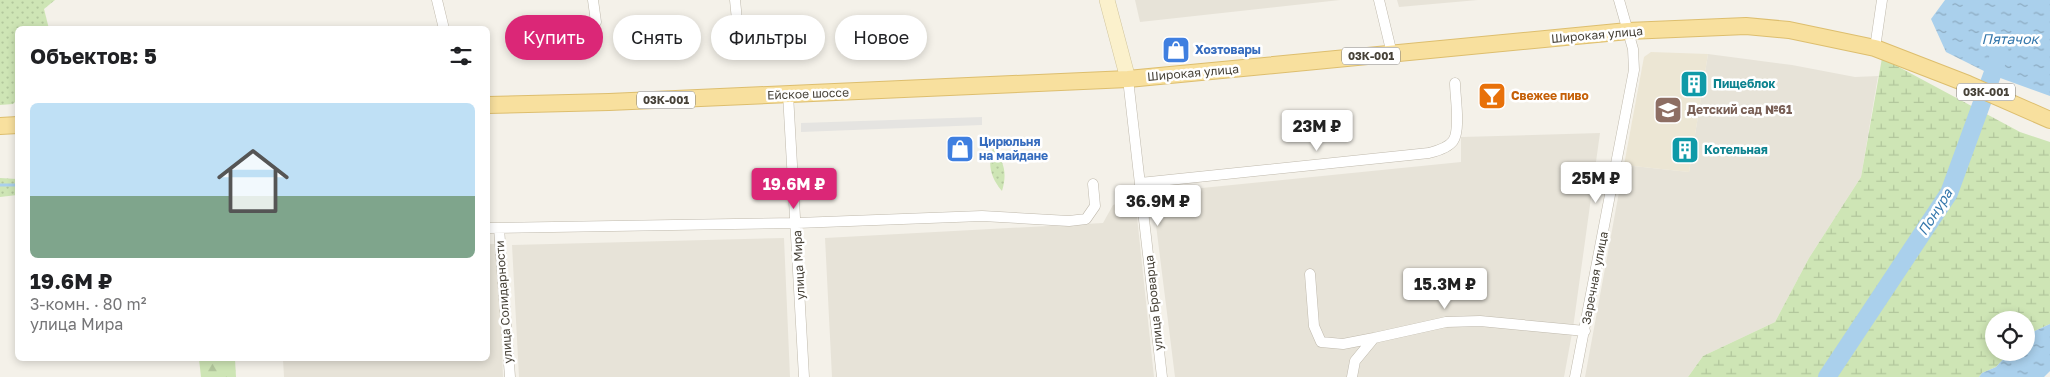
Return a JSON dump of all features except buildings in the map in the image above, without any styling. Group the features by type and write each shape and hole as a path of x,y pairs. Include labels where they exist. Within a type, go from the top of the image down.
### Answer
{"main road":[{"name":"Широкая улица","path":"1128,79 1628,31 1746,26 1789,30 1875,48 2050,120"},
{"name":"Ейское шоссе","path":"490,105 1128,79"},
{"path":"0,126 15,125"}],"street":[{"path":"438,0 443,26"},
{"path":"593,0 595,15"},
{"path":"735,0 736,15"},
{"path":"1107,0 1128,79"},
{"path":"1379,0 1392,54"},
{"name":"Заречная улица","path":"1575,377 1634,70 1633,49 1619,0"},
{"path":"1875,48 1882,0"},
{"name":"улица Броварца","path":"1128,79 1162,377"},
{"path":"1140,183 1439,150 1453,141 1456,132 1455,83"},
{"name":"улица Мира","path":"788,94 797,223 804,377"},
{"path":"490,228 797,223 982,216 1070,221 1086,219 1095,206 1093,184"},
{"name":"улица Солидарности","path":"499,228 510,377"},
{"path":"1310,274 1314,326 1321,342 1342,344 1446,322 1480,320 1585,331"},
{"path":"1352,377 1355,361 1374,338"}],"shaded area":[{"path":"1135,0 1340,0 1140,22"},
{"path":"1397,0 1478,0 1399,7"},
{"path":"1651,52 1708,54 1689,172 1624,165 1644,57"},
{"path":"1708,54 1792,65 1855,77 1878,76 1861,177 1809,258 1775,322 1703,356 1688,377 1585,377 1624,165 1689,172"},
{"path":"982,117 982,125 801,132 801,123"},
{"path":"1600,133 1573,328 1564,377 1175,377 1152,193 1461,162 1461,137"},
{"path":"1135,198 1154,377 832,377 825,238 1103,223 1113,205"},
{"path":"784,238 790,377 519,377 512,245"},
{"path":"490,244 498,244 503,377 284,377 283,361 490,361"}],"green space":[{"path":"0,0 55,0 44,9 48,26 15,26 15,102 13,104 0,105"},
{"path":"1882,58 2020,132 2050,142 2050,324 2035,331 2035,311 1985,311 1985,361 2002,361 1996,367 1982,373 1979,377 1688,377 1703,356 1775,322 1809,258 1861,177"},
{"path":"993,148 1004,168 1005,174 1002,191 991,171 990,160"},
{"path":"0,178 15,179 15,195 0,197"},
{"path":"199,361 235,361 236,377 201,377"}],"water":[{"name":"Пятачок","path":"1945,0 2050,0 2050,96 1992,75 1946,52 1931,19"},
{"path":"2050,324 2050,371 2044,377 1979,377 1982,373 1996,367 2002,361 2035,361 2035,331"}],"waterway":[{"name":"Понура","path":"1827,377 1949,193 2000,53"},
{"path":"0,185 15,185"}],"place":[{"name":"Хозтовары","path":"1176,50"},
{"name":"Пищеблок","path":"1694,84"},
{"name":"Свежее пиво","path":"1492,96"},
{"name":"Детский сад №61","path":"1668,110"},
{"name":"Цирюльня на майдане","path":"960,149"},
{"name":"Котельная","path":"1685,150"}]}
